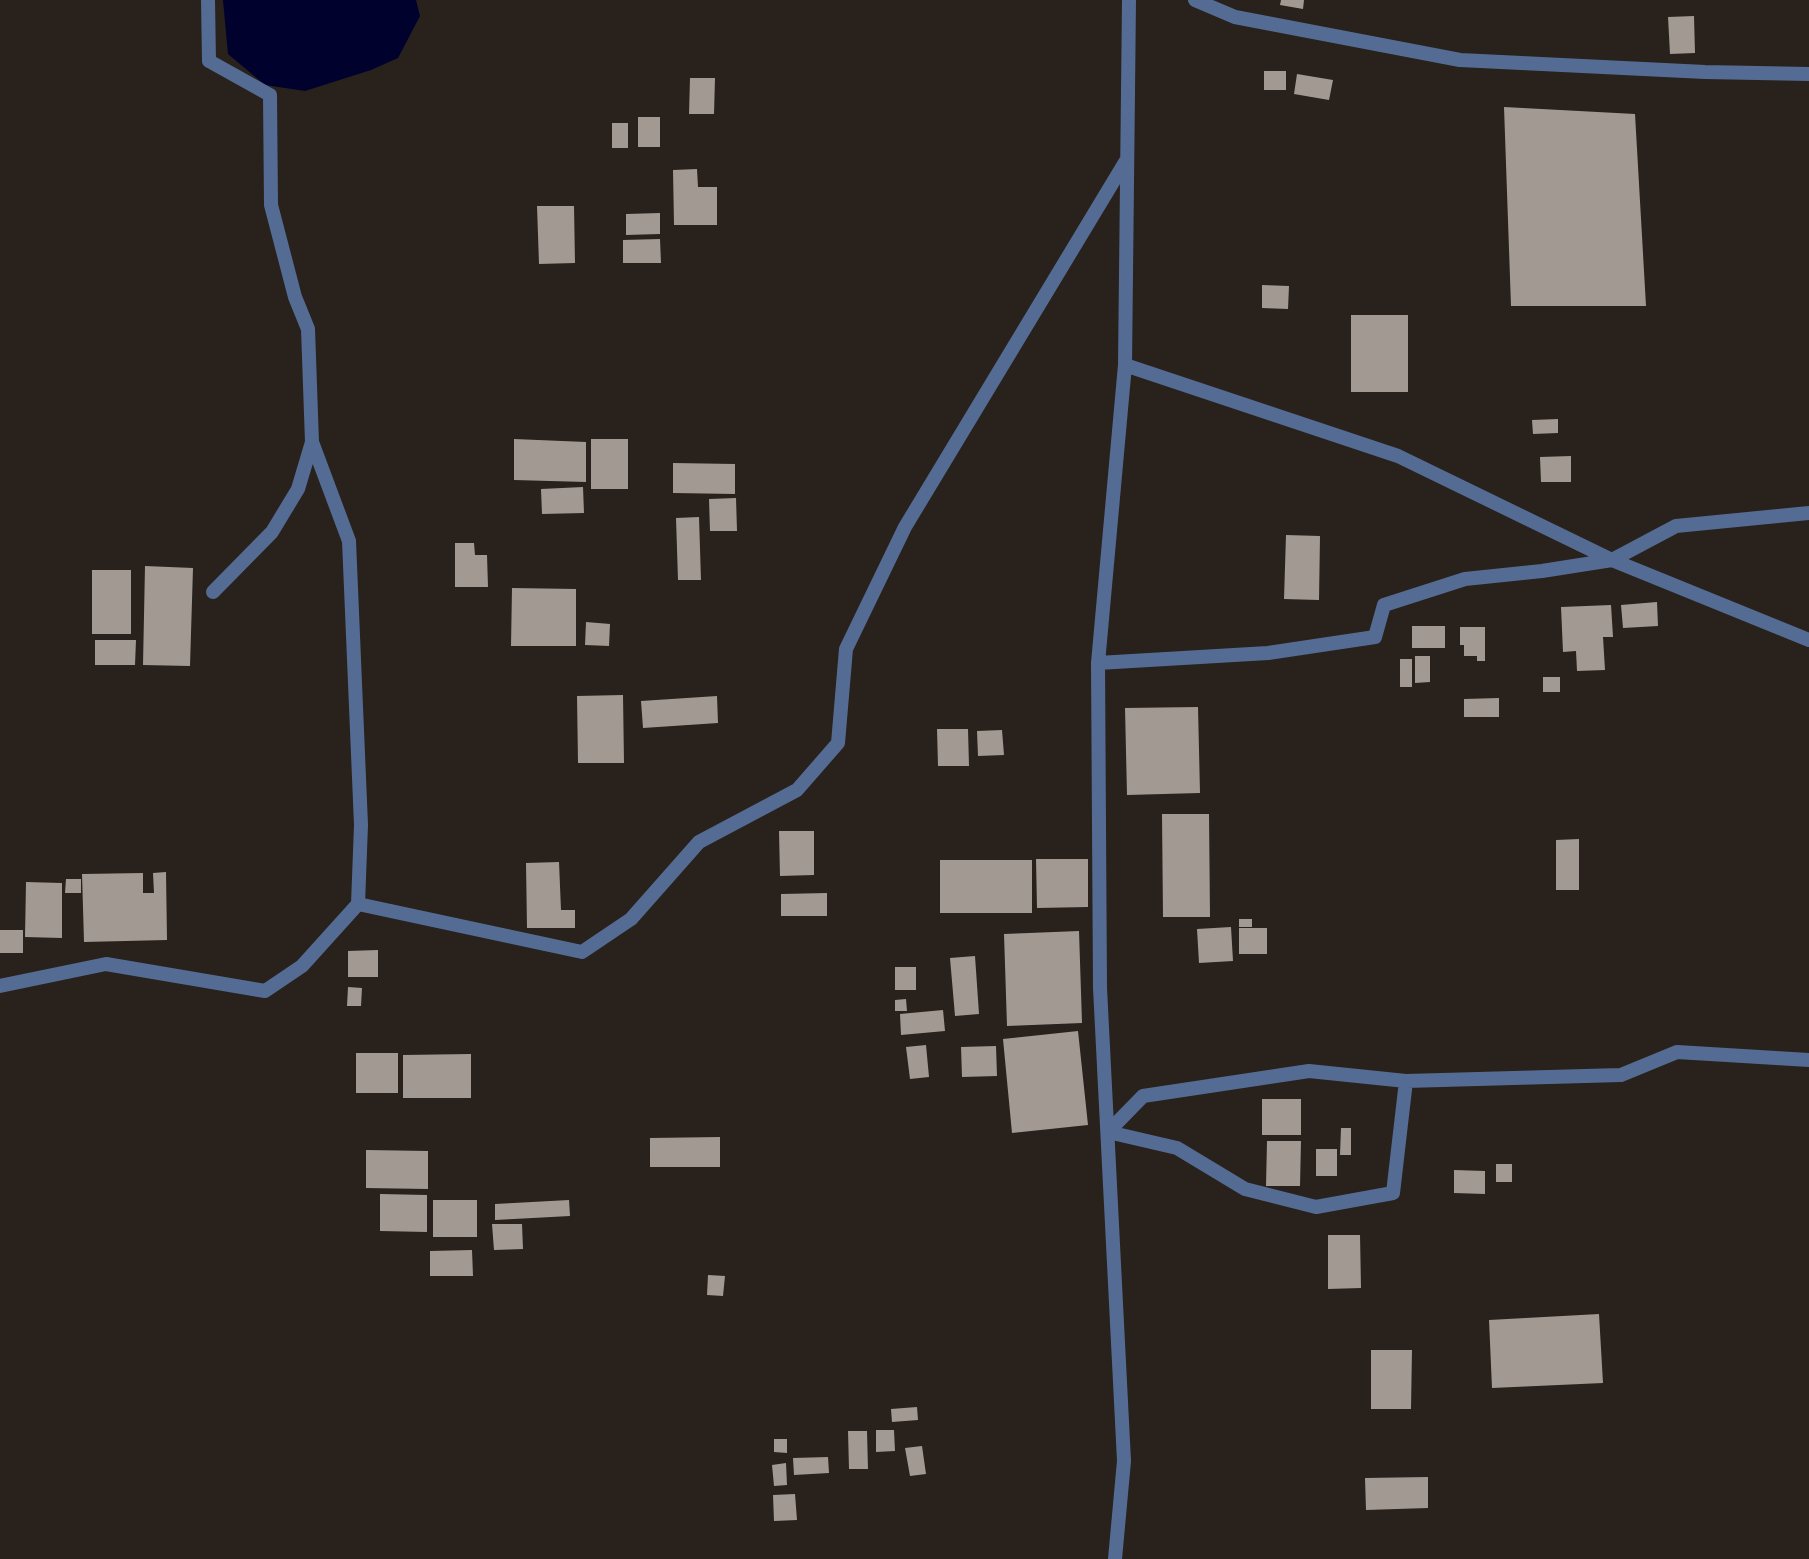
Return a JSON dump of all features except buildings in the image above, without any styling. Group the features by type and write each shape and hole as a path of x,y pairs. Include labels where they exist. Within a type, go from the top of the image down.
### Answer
{"street":[{"path":"0,986 106,964 265,991 302,966 358,904 361,825 349,541 312,442 308,329 295,297 271,205 270,95 209,61 208,0"},
{"path":"1115,1559 1124,1461 1100,988 1098,663 1125,365 1129,0"},
{"path":"1195,0 1236,17 1460,60 1705,72 1809,74"},
{"path":"358,904 583,952 631,919 699,842 797,790 838,743 846,649 905,527 1128,158"},
{"path":"1125,365 1398,456 1612,560 1809,640"},
{"path":"213,592 272,532 298,489 312,442"},
{"path":"1098,663 1268,653 1375,637 1384,605 1465,579 1612,560 1676,526 1809,513"},
{"path":"1108,1132 1143,1096 1309,1071 1406,1081 1622,1075 1677,1052 1809,1060"},
{"path":"1108,1132 1177,1148 1245,1189 1316,1207 1393,1193 1406,1081"}],"water":[{"path":"223,0 416,0 420,16 398,58 371,70 305,91 265,85 228,54"}]}
